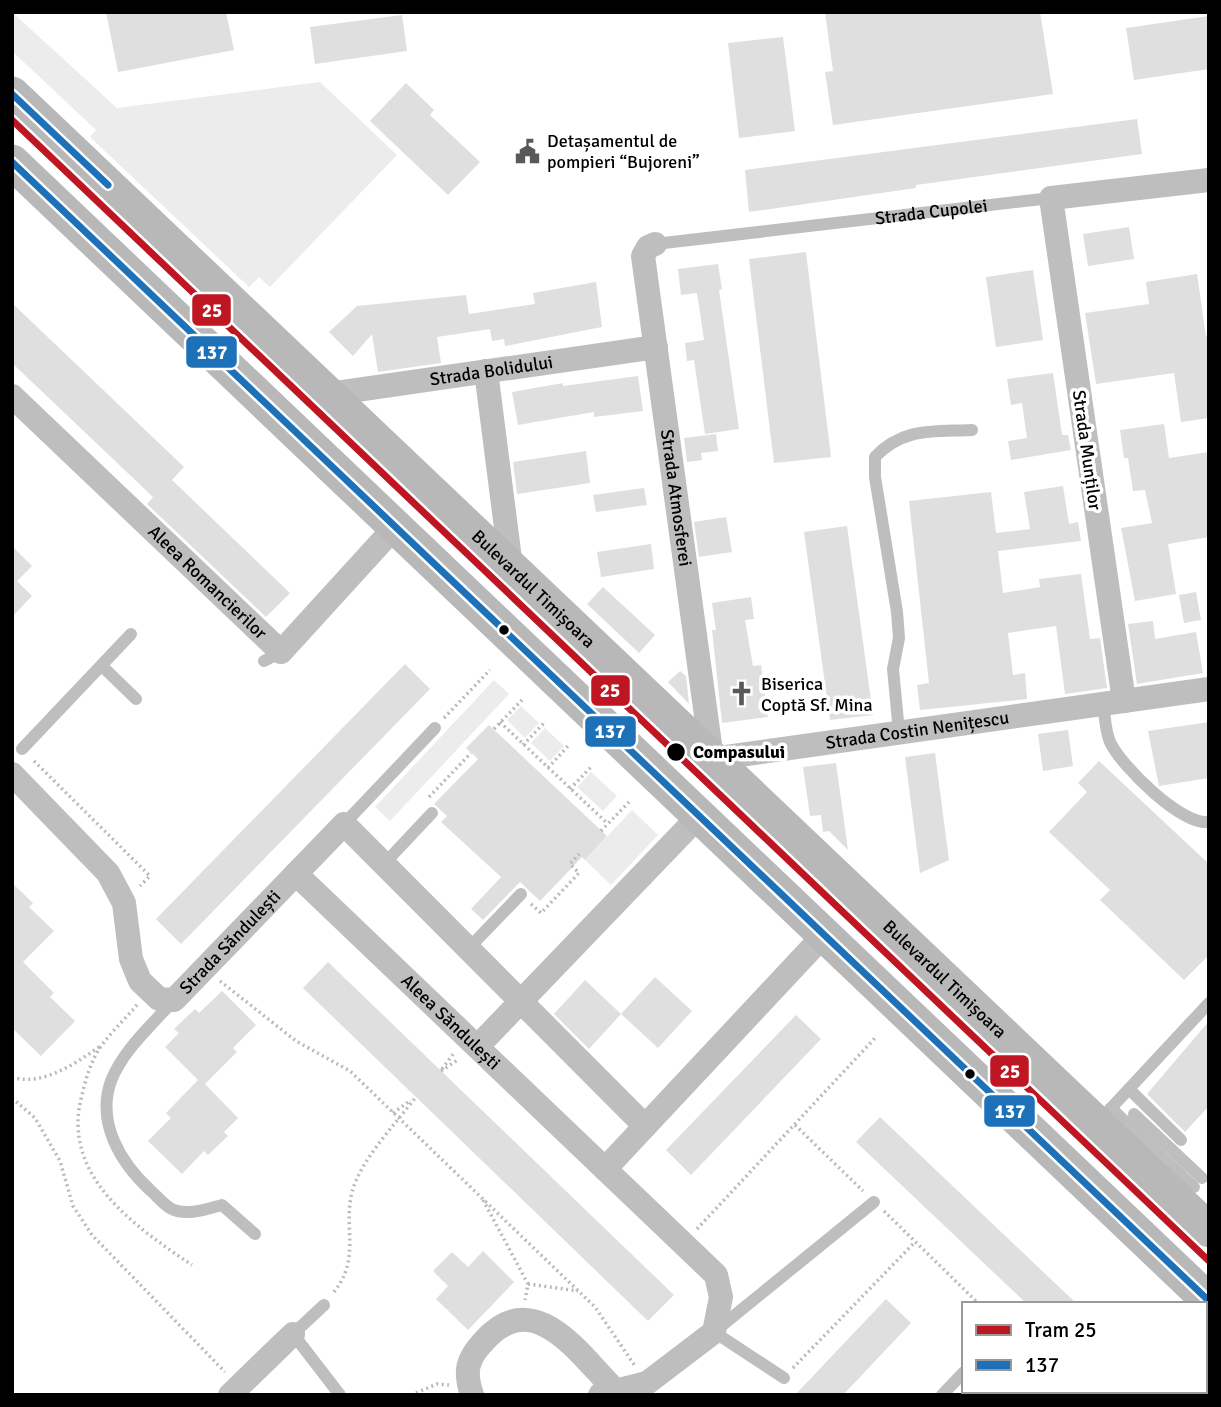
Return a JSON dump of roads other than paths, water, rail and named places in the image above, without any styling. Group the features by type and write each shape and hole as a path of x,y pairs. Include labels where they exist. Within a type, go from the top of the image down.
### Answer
{"main road":[{"name":"Bulevardul Timișoara","path":"12,94 937,972 1104,1116 1196,1185 1209,1230"},
{"path":"12,162 1209,1301"},
{"path":"213,353 247,317"},
{"path":"902,1009 937,972"}],"street":[{"name":"Strada Cupolei","path":"1051,198 1209,180"},
{"name":"Strada Munților","path":"1051,198 1114,703"},
{"name":"Strada Atmosferei","path":"655,244 648,247 643,256 712,759"},
{"name":"Strada Bolidului","path":"328,394 656,347"},
{"path":"486,371 511,568"},
{"name":"Aleea Romancierilor","path":"12,396 272,656 395,527"},
{"name":"Strada Costin Nenițescu","path":"712,759 1209,689"},
{"name":"Strada Săndulești","path":"12,774 108,873 124,902 131,959 140,981 159,999 174,1000 344,824"},
{"path":"478,1046 699,816"},
{"path":"344,824 645,1126"},
{"name":"Aleea Săndulești","path":"296,874 711,1269 720,1286 720,1306 714,1332"},
{"path":"605,1169 824,935"},
{"path":"470,1389 467,1366 479,1346 487,1338 522,1319 538,1320 553,1328 607,1392 647,1383 714,1332"},
{"path":"234,1390 293,1334"}],"lane":[{"name":"Strada Cupolei","path":"655,244 1051,198"},
{"path":"899,732 893,669 899,638 897,612 875,477 875,457 889,442 905,434 972,430"},
{"path":"22,749 131,634"},
{"path":"102,666 136,699"},
{"path":"1114,703 1107,733 1121,759 1181,815 1201,823 1209,822"},
{"path":"344,824 435,727"},
{"path":"384,864 432,813"},
{"path":"468,949 521,894"},
{"path":"174,1000 128,1052 111,1082 108,1115 114,1144 127,1168 171,1209 196,1212 222,1205 255,1234"},
{"path":"1104,1116 1209,1003"},
{"path":"1129,1089 1181,1140"},
{"path":"1134,1114 1196,1185"},
{"path":"784,1378 714,1332 874,1202"},
{"path":"324,1305 293,1334 340,1395"},
{"path":"942,1395 962,1373"}],"tram line":[{"name":"25","path":"12,120 1209,1261"}],"place":[{"name":"Detașamentul de pompieri “Bujoreni”","path":"527,151"},
{"name":"Biserica Coptă Sf. Mina","path":"741,694"},
{"name":"Compasului","path":"676,752"}]}
